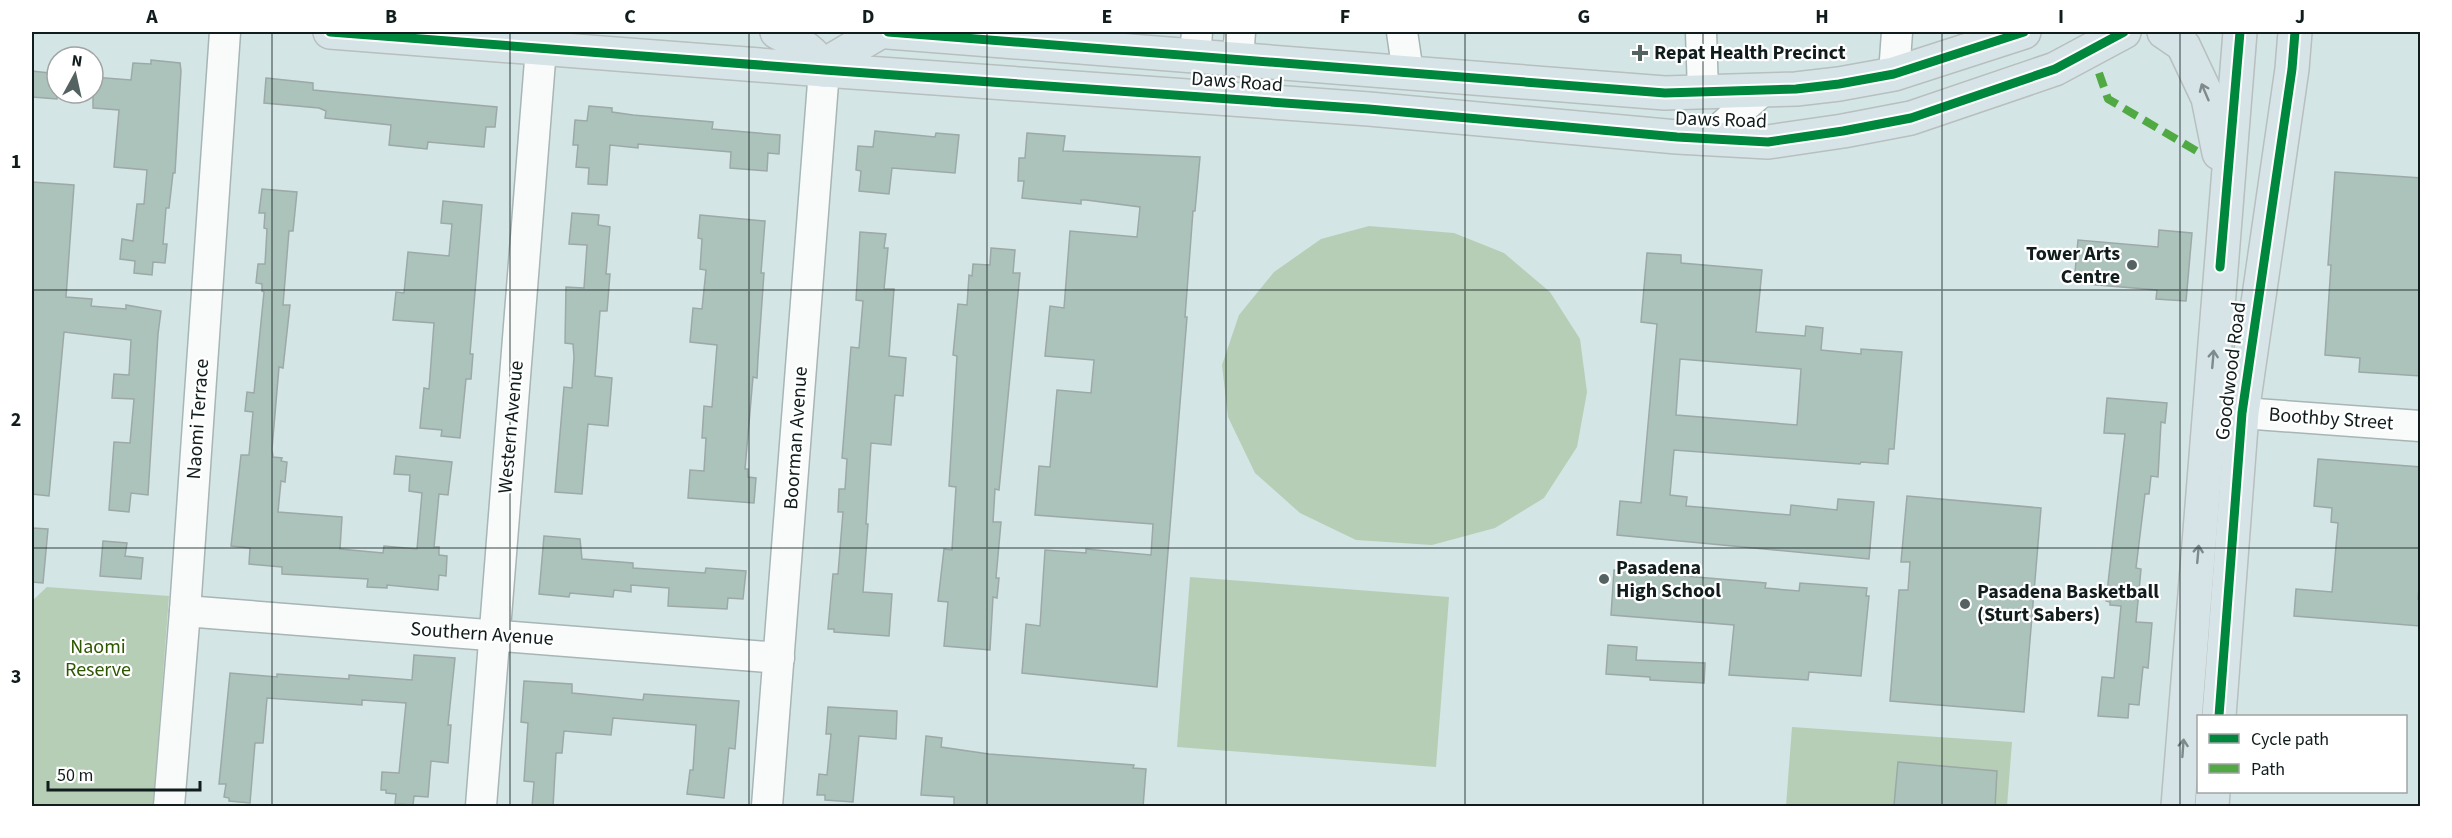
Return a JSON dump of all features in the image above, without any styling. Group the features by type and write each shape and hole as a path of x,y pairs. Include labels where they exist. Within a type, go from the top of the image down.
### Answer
{"main road":[{"name":"Daws Road","path":"330,32 1369,109 1573,128 1768,142 1911,118 2055,69 2124,32"},
{"path":"777,32 811,52 817,57 824,70 836,58 880,32"},
{"name":"Daws Road","path":"888,32 1239,45 1419,74 1648,92 1762,90 1839,84 1894,74 2024,32"},
{"path":"2164,32 2183,45 2208,98 2226,190"},
{"name":"Goodwood Road","path":"2178,807 2240,32"},
{"name":"Goodwood Road","path":"2219,715 2242,412 2292,69 2295,32"},
{"path":"2292,69 2306,32"},
{"path":"1196,44 1216,99"},
{"path":"1216,99 1239,45"},
{"path":"1369,109 1419,74 1428,100 1497,106 1573,128"},
{"path":"1839,84 1902,100 1911,118"}],"street":[{"name":"Naomi Terrace","path":"169,807 185,611 225,32"},
{"path":"1402,32 1419,74"},
{"path":"1701,32 1703,92"},
{"path":"1894,74 1897,32"},
{"name":"Western Avenue","path":"482,807 541,48"},
{"name":"Boorman Avenue","path":"767,807 824,70"},
{"path":"1708,139 1762,90"},
{"name":"Boothby Street","path":"2242,412 2421,426"},
{"name":"Southern Avenue","path":"185,611 779,658"}],"green space":[{"path":"1369,226 1454,233 1504,253 1550,292 1580,339 1587,392 1577,447 1544,498 1495,528 1432,545 1356,540 1300,513 1255,473 1228,417 1222,365 1239,315 1274,272 1321,239"},
{"path":"1190,577 1449,597 1436,767 1177,747"},
{"name":"Naomi Reserve","path":"47,587 169,596 153,806 32,806 32,601"},
{"path":"1792,727 2012,742 2007,806 1786,806"}],"building":[{"path":"151,60 180,63 181,71 175,173 173,173 169,208 166,208 163,244 167,244 165,263 153,262 152,275 134,273 135,261 120,259 122,239 133,241 137,204 144,204 147,170 114,167 119,110 93,108 93,105 105,105 105,78 131,80 133,63 151,64"},
{"path":"32,71 45,73 45,98 32,97"},
{"path":"266,78 313,83 313,90 497,107 495,127 486,127 484,147 428,142 427,149 389,145 391,125 325,118 326,111 319,108 264,103"},
{"path":"589,106 612,108 612,112 633,115 713,122 712,129 780,135 779,154 768,153 767,171 730,168 731,152 638,144 638,148 610,145 607,185 588,184 589,168 576,167 578,145 573,145 575,120 587,121"},
{"path":"875,131 935,137 936,133 959,135 955,173 892,168 889,194 859,191 861,171 856,170 858,146 873,147"},
{"path":"1027,133 1065,136 1063,151 1200,157 1195,211 1193,211 1185,317 1187,317 1157,687 1022,673 1026,624 1040,626 1045,550 1086,553 1086,549 1151,555 1153,524 1035,515 1039,466 1050,467 1057,390 1091,393 1094,360 1045,356 1050,306 1064,308 1070,231 1137,237 1140,207 1086,200 1081,200 1081,204 1022,198 1024,181 1018,181 1019,158 1025,158"},
{"path":"2335,172 2421,178 2421,376 2359,372 2360,358 2325,355 2331,265 2328,265"},
{"path":"32,182 74,185 66,297 92,299 91,306 126,309 126,305 161,311 148,495 131,493 129,512 109,510 114,442 130,443 134,399 112,398 114,374 129,375 131,340 64,332 49,496 32,494"},
{"path":"262,189 297,192 293,231 289,231 283,305 290,305 283,368 279,367 272,449 273,457 282,458 281,461 287,462 285,482 281,481 278,512 342,517 340,549 383,553 384,546 417,549 422,493 409,491 410,475 394,474 396,456 452,462 448,495 439,494 434,547 439,547 439,555 447,556 446,576 439,575 438,590 387,585 387,588 367,587 368,579 282,574 282,567 249,564 250,548 231,546 241,455 249,455 253,412 245,411 247,392 254,393 264,292 262,284 256,283 258,264 265,264 267,229 264,228 265,213 259,213"},
{"path":"443,201 482,205 470,354 473,354 471,379 466,379 460,438 441,436 442,430 420,428 424,388 429,389 434,323 393,320 396,292 404,293 408,252 449,256 452,224 441,223"},
{"path":"572,213 599,215 598,225 610,227 606,274 610,274 607,311 600,311 595,376 612,378 608,426 588,424 582,494 555,492 564,387 572,388 574,357 573,344 565,343 566,287 584,288 587,245 569,244"},
{"path":"700,215 765,221 757,378 753,377 745,469 748,469 748,477 756,478 754,503 688,498 690,470 704,471 706,438 702,438 704,406 712,407 717,345 690,342 693,308 702,309 706,270 700,269 702,239 698,238"},
{"name":"Tower Arts Centre","path":"2159,230 2192,233 2186,301 2156,299 2157,290 2074,283 2078,240 2158,247"},
{"path":"860,232 886,234 884,248 888,248 884,289 894,289 889,356 906,358 903,396 895,395 891,445 871,443 866,524 868,524 863,592 892,594 889,636 834,632 834,629 828,629 833,574 838,574 843,512 838,512 839,489 845,489 847,459 842,458 851,347 859,348 863,301 856,300"},
{"path":"991,248 1015,250 1013,273 1020,273 999,490 995,489 993,522 1001,522 996,578 999,578 997,598 993,597 990,650 944,646 948,602 938,601 944,549 952,550 956,487 949,486 957,356 953,355 958,304 967,305 969,275 972,276 973,264 990,265"},
{"path":"1647,253 1681,255 1681,263 1762,270 1756,332 1805,336 1806,326 1823,328 1821,350 1861,354 1861,349 1902,352 1894,449 1889,449 1888,464 1861,462 1860,464 1674,450 1670,495 1687,497 1686,506 1790,515 1791,505 1837,510 1838,499 1874,502 1869,559 1617,535 1620,501 1641,503 1657,324 1641,322","holes":["1680,359 1801,369 1797,425 1676,415"]},
{"path":"2107,398 2167,403 2165,423 2161,422 2158,477 2151,476 2149,494 2145,494 2136,568 2141,569 2136,622 2152,623 2148,668 2143,667 2139,705 2129,704 2128,718 2098,716 2102,677 2114,678 2121,606 2110,605 2110,602 2106,601 2125,434 2104,433"},
{"path":"2318,459 2421,467 2421,565 2418,599 2421,599 2420,626 2294,616 2296,589 2332,592 2338,523 2331,522 2332,508 2314,506"},
{"name":"Pasadena Basketball (Sturt Sabers)","path":"1907,496 2041,508 2024,712 1890,701 1899,590 1908,590 1910,562 1901,562"},
{"path":"32,528 48,529 43,583 32,582"},
{"path":"544,536 580,539 582,559 633,563 633,568 705,573 706,568 746,571 743,599 728,598 727,609 668,606 669,588 631,585 631,592 614,590 613,597 570,593 569,597 539,594"},
{"path":"103,541 127,543 125,556 143,558 141,579 100,576"},
{"path":"1614,570 1766,583 1765,588 1799,591 1800,583 1867,588 1866,596 1869,596 1861,676 1809,672 1808,680 1729,675 1734,625 1611,615"},
{"path":"1608,645 1637,647 1636,660 1705,663 1704,683 1650,680 1650,677 1606,674"},
{"path":"414,655 455,658 448,725 451,725 448,763 431,761 428,797 414,796 413,805 395,804 396,794 381,790 382,772 399,773 406,703 362,700 362,705 267,698 263,743 255,743 250,803 229,801 229,798 224,797 226,784 219,784 230,673 349,679 349,675 412,680"},
{"path":"524,681 572,684 572,693 643,700 644,694 739,701 735,749 729,748 724,798 687,794 690,770 693,770 696,725 613,718 611,735 564,731 562,753 556,753 553,807 532,807 534,782 524,781 528,723 521,722"},
{"path":"828,707 897,711 896,739 859,736 853,802 825,800 825,795 817,795 819,774 827,775 831,734 826,734"},
{"path":"926,736 942,738 941,747 989,754 1134,765 1133,768 1146,769 1143,807 954,807 954,797 921,795"},
{"path":"1898,762 1997,771 1995,807 1894,805"}],"marked path":[{"path":"2099,73 2108,99 2200,153"}],"cycle path":[{"path":"330,32 1369,109 1677,137 1768,142 1911,118 2055,69 2124,32"},
{"path":"888,32 1665,93 1796,89 1839,84 1894,74 2024,32"},
{"path":"2220,267 2240,32"},
{"path":"2219,715 2242,413 2292,69 2295,32"}],"place":[{"name":"Repat Health Precinct","path":"1640,53"},
{"name":"Tower Arts Centre","path":"2132,265"},
{"name":"Pasadena High School","path":"1604,579"},
{"name":"Pasadena Basketball (Sturt Sabers)","path":"1965,604"}]}
